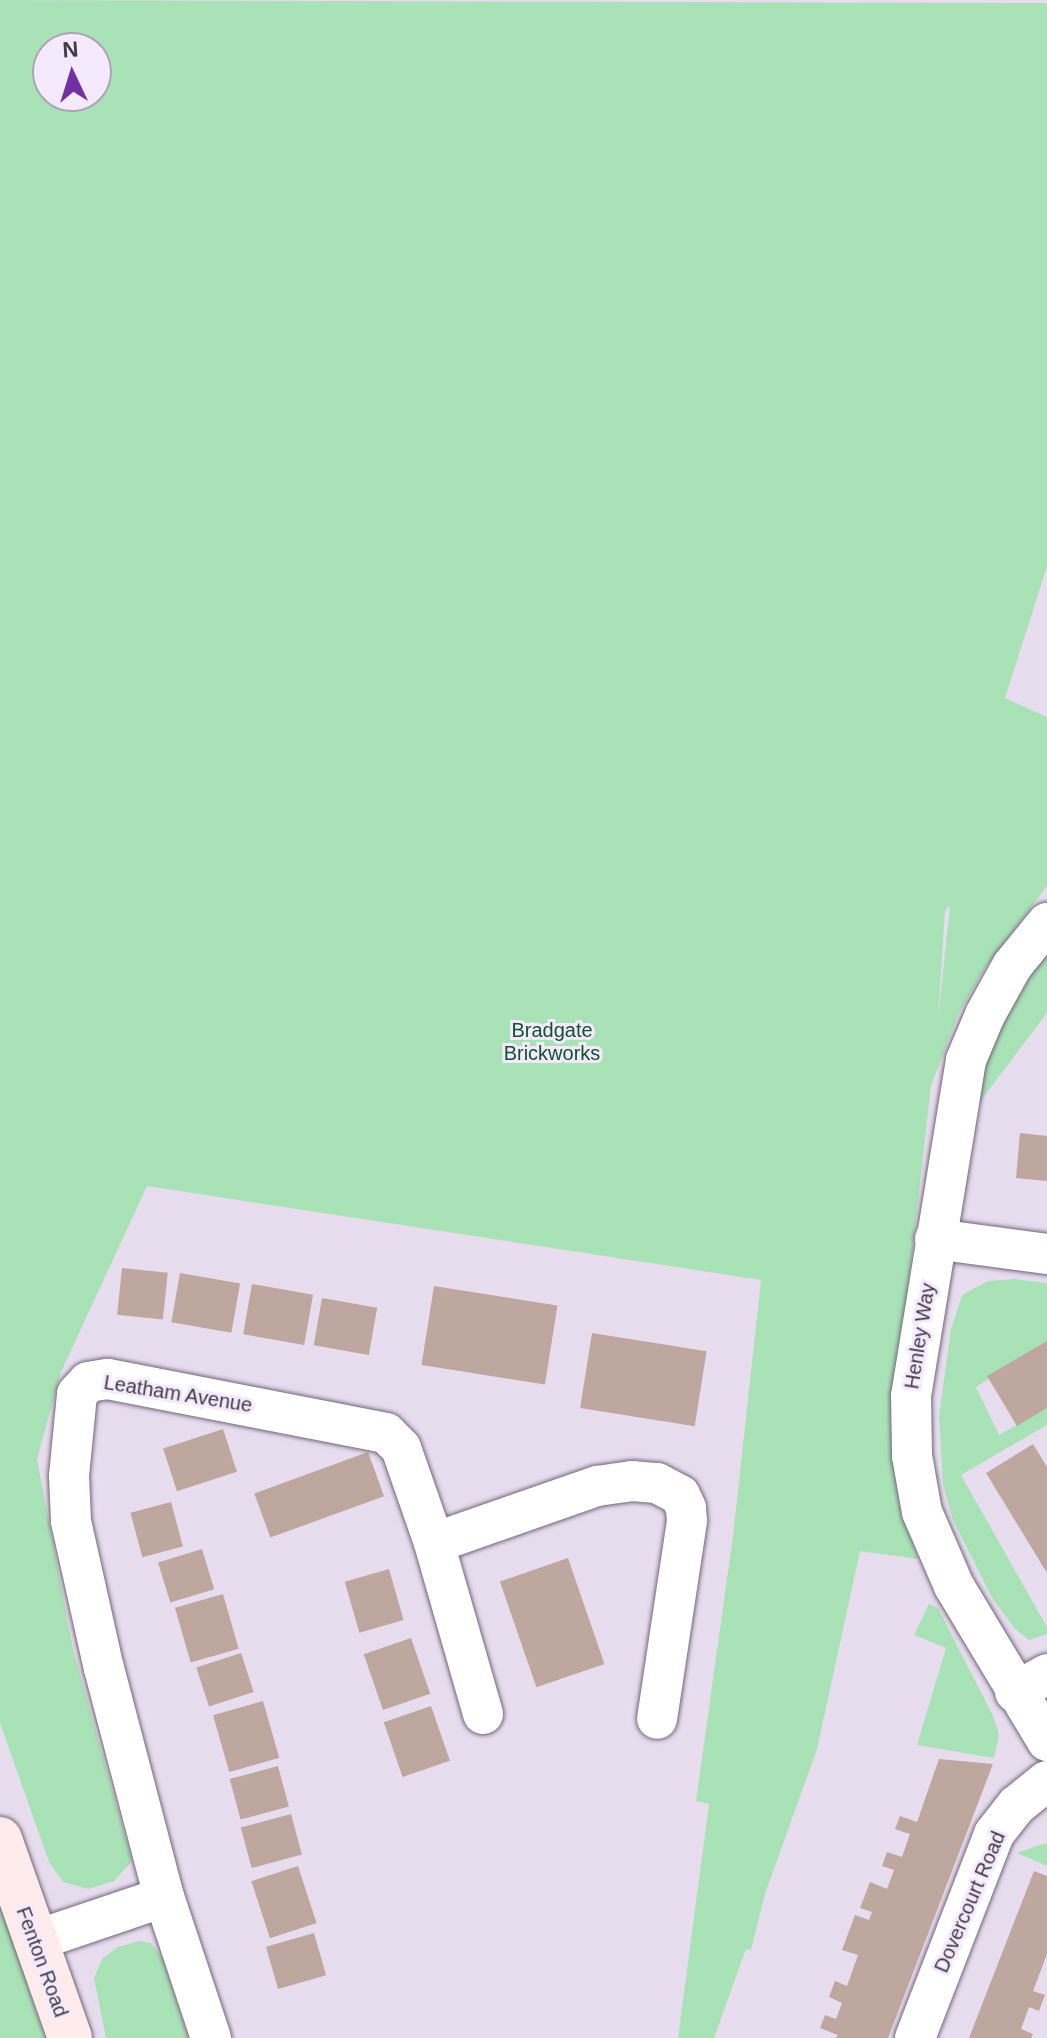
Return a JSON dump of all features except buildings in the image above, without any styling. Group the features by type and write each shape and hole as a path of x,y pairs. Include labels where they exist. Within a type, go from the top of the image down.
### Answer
{"street":[{"name":"Henley Way","path":"1047,923 1012,966 985,1015 966,1060 911,1396 914,1470 922,1512 954,1586 1031,1683 1047,1741"},
{"path":"935,1239 1047,1254"},
{"name":"Leatham Avenue","path":"211,2038 164,1897 104,1669 71,1521 69,1476 77,1394 88,1382 108,1379 386,1433 401,1448 434,1543 483,1714"},
{"path":"434,1543 597,1486 632,1481 657,1483 680,1495 686,1508 687,1521 657,1719"},
{"name":"Dovercourt Road","path":"915,2038 994,1834 1017,1805 1047,1781"},
{"name":"Fenton Road","path":"0,1839 70,2038"},
{"path":"34,1941 164,1897"}],"green space":[{"name":"Bradgate Brickworks","path":"0,0 1047,3 1047,566 1005,698 1047,717 1047,886 985,968 958,1015 931,1086 893,1421 898,1492 918,1559 860,1551 817,1749 765,1894 751,1950 746,1949 714,2038 678,2038 709,1804 696,1801 733,1536 761,1280 147,1186 61,1372 37,1459 73,1649 132,1861 114,1881 88,1889 63,1882 49,1862 0,1723","holes":["950,905 938,1017 945,911"]},
{"path":"1047,956 1047,1013 976,1107 988,1050 1032,973"},
{"path":"1015,1279 1047,1283 1047,1341 976,1387 999,1435 1047,1408 1047,1425 961,1475 1047,1627 1047,1634 1029,1640 1014,1628 991,1596 953,1520 943,1485 939,1416 951,1329 962,1295 988,1281"},
{"path":"929,1604 938,1608 993,1716 999,1735 994,1758 917,1745 946,1648 914,1635"},
{"path":"1047,1843 1047,1866 1017,1853 1036,1846"},
{"path":"0,1902 38,2018 45,2038 0,2038"},
{"path":"139,1941 151,1943 163,1959 188,2038 106,2038 94,1978 102,1959 118,1947"}]}
